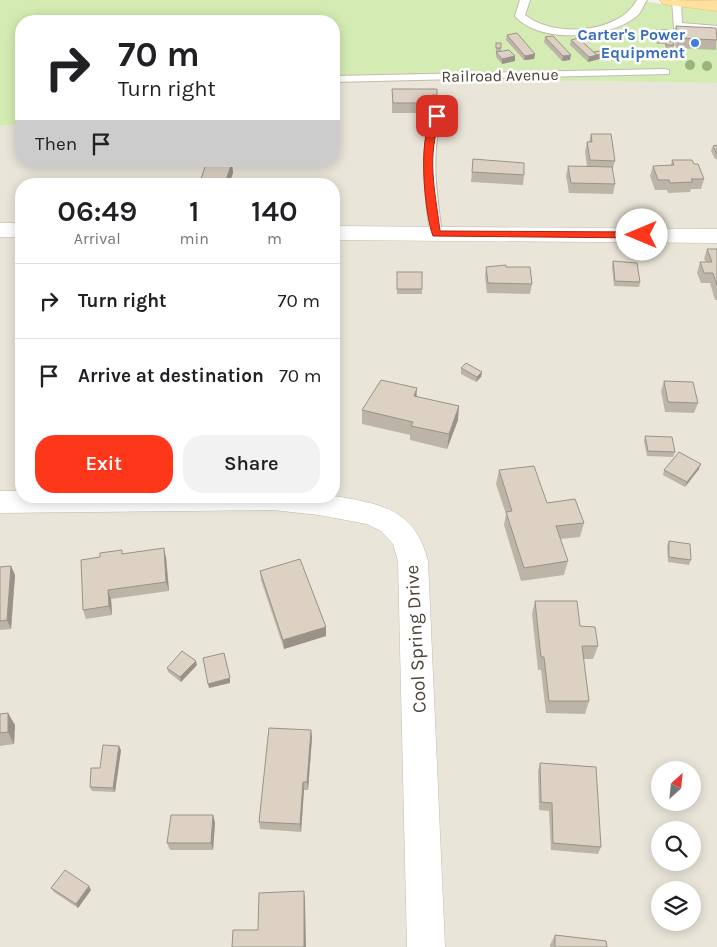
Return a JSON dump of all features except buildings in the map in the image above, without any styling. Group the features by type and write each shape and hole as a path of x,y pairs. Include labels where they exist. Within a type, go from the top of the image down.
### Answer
{"main road":[{"path":"673,0 717,6"}],"street":[{"path":"0,230 15,230"},
{"path":"340,233 717,236"},
{"name":"Cool Spring Drive","path":"0,502 15,502"},
{"name":"Cool Spring Drive","path":"310,503 373,514 390,523 404,536 410,548 413,562 426,947"}],"lane":[{"path":"525,0 520,16 531,26 554,31 578,32 606,27 637,12 641,7 642,0"},
{"path":"673,0 678,26 717,29"},
{"name":"Railroad Avenue","path":"340,79 665,72"},
{"path":"436,234 426,160 431,133 437,116"}],"shaded area":[{"path":"367,78 717,83 717,947 0,947 0,126 15,125 15,167 340,167 340,84"}],"green space":[{"path":"0,0 633,0 717,11 717,83 367,78 340,84 340,15 15,15 15,125 0,126"}],"place":[{"name":"Carter's Power Equipment","path":"695,43"}],"route":[{"path":"437,116 431,133 426,160 436,234 642,235"}]}
